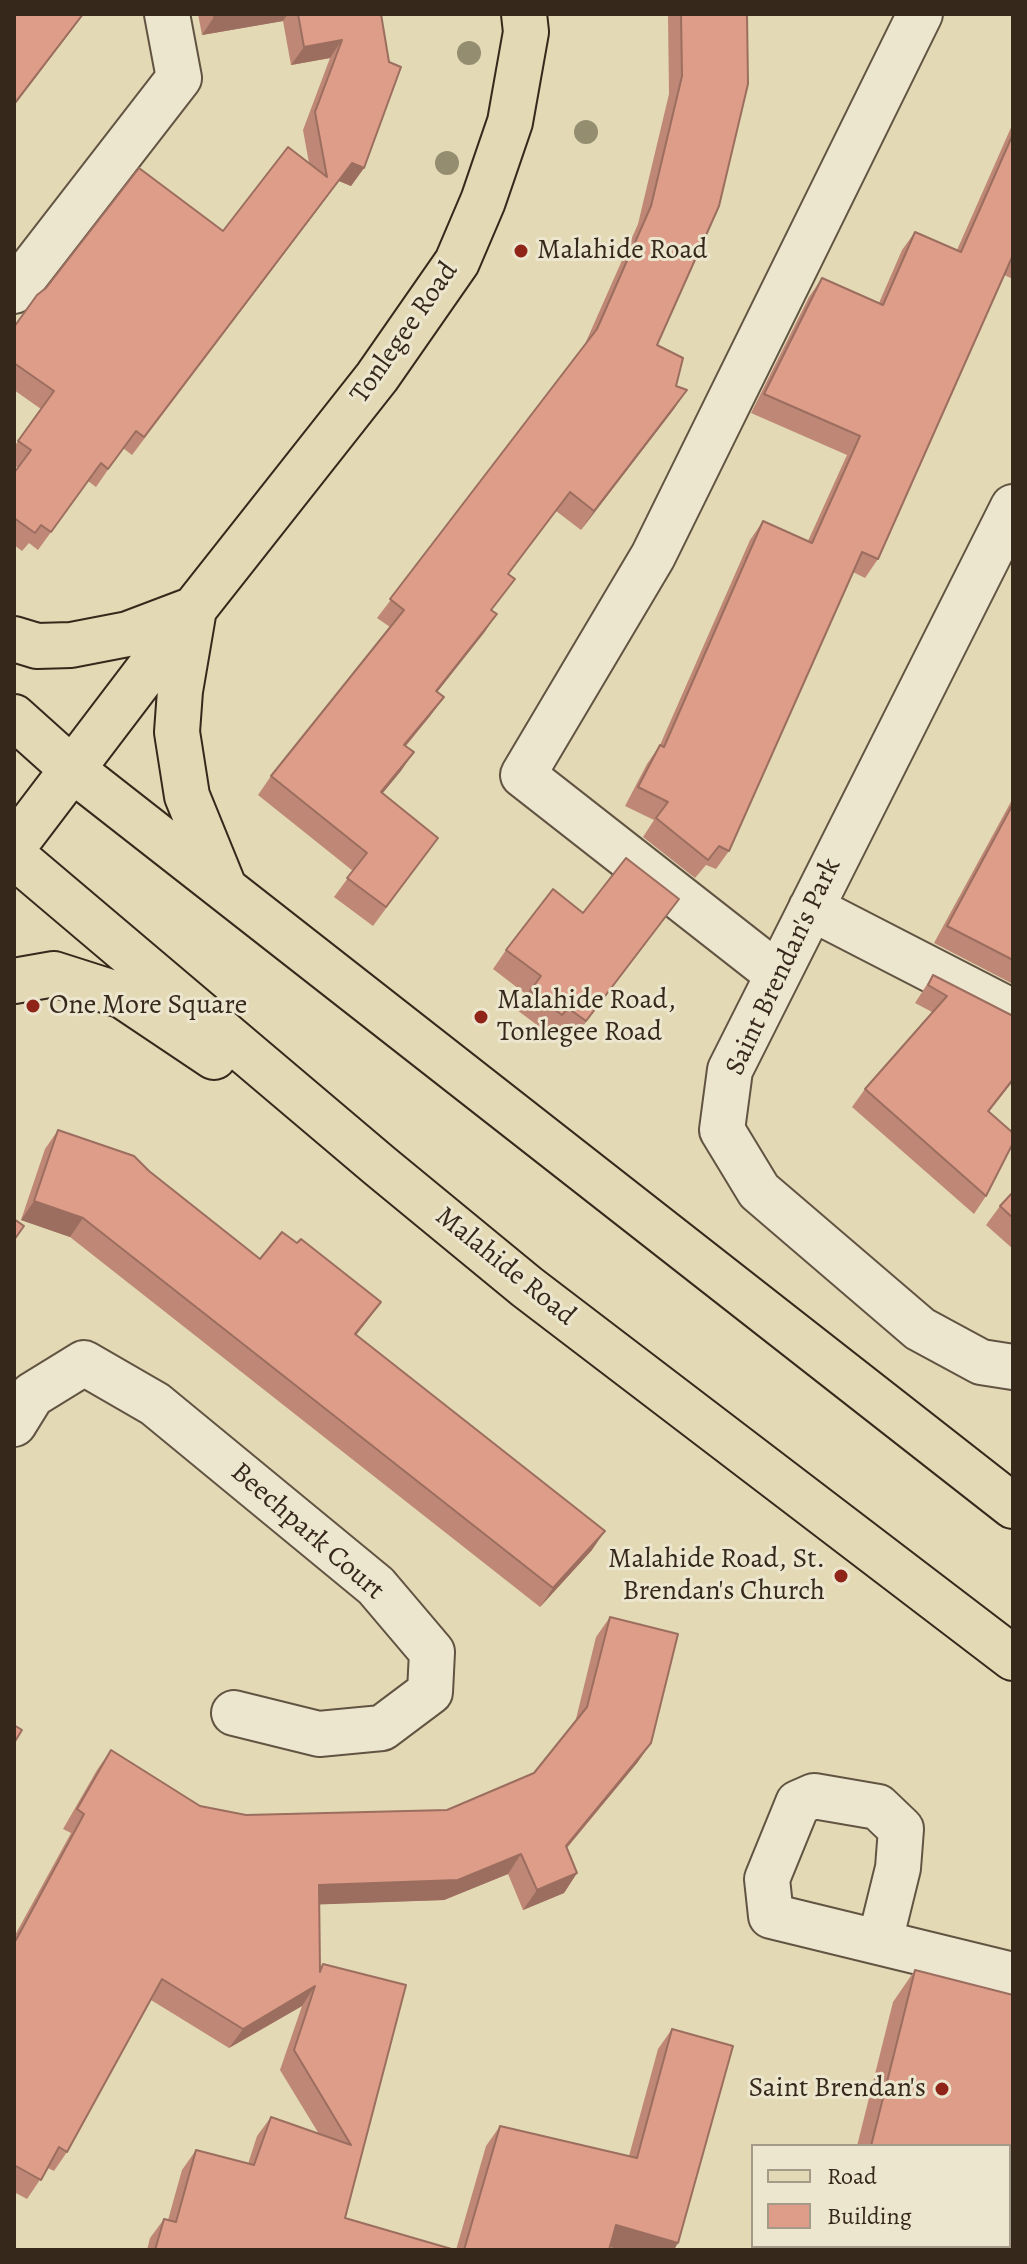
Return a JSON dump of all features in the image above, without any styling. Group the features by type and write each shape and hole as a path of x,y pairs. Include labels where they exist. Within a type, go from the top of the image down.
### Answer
{"main road":[{"name":"Tonlegee Road","path":"14,846 194,609 377,377 457,262 483,201 510,122 526,32 524,14"},
{"path":"14,639 37,646 71,645 128,634 194,609"},
{"path":"194,609 180,691 177,732 187,796 224,888"},
{"path":"14,717 73,770 1013,1506"},
{"name":"Malahide Road","path":"14,856 527,1287 1013,1658"},
{"path":"14,981 54,974 123,996 380,1166"}],"street":[{"path":"14,291 179,78 167,14"},
{"path":"777,974 523,775 653,556 920,14"},
{"name":"Saint Brendan's Park","path":"1013,507 730,1070 722,1130 759,1191 920,1329 981,1362 1013,1367"},
{"path":"811,908 1013,1012"},
{"name":"Beechpark Court","path":"14,1424 32,1395 84,1363 155,1404 364,1576 432,1652 430,1692 382,1728 319,1734 234,1713"},
{"path":"880,1941 1013,1975"}],"building":[{"path":"14,14 83,14 14,104"},
{"path":"298,14 381,14 389,62 401,67 364,168 352,163 144,437 136,431 108,469 101,463 51,532 41,525 35,533 14,518 14,473 31,450 18,441 54,391 14,363 14,327 139,168 223,231 288,147 327,177 315,112 342,40 304,47"},
{"path":"681,14 747,14 748,84 719,206 657,345 683,358 676,386 687,390 594,511 570,492 508,574 515,579 491,610 497,614 436,691 444,697 404,745 414,752 381,792 438,838 386,907 347,878 367,853 271,776 404,610 390,599 597,329 651,206 682,76"},
{"path":"1013,134 1013,255 878,559 862,552 729,851 719,846 708,860 656,818 668,802 638,787 660,745 664,747 763,521 812,543 860,436 764,394 822,278 883,305 915,232 961,252"},
{"path":"1013,804 1013,960 947,926"},
{"path":"626,858 679,899 586,1021 568,1008 562,1015 530,991 541,976 506,950 553,889 583,913"},
{"path":"933,975 1013,1016 1013,1079 988,1111 1013,1133 1013,1143 986,1196 865,1089 947,996 928,985"},
{"path":"58,1130 134,1156 260,1259 282,1232 297,1243 301,1239 381,1302 355,1334 605,1531 553,1588 83,1218 34,1201"},
{"path":"1013,1192 1013,1218 1000,1206"},
{"path":"14,1219 24,1226 14,1240"},
{"path":"610,1617 678,1634 651,1743 566,1846 577,1873 537,1890 521,1854 458,1880 319,1885 320,1972 323,1964 406,1985 345,2218 455,2250 155,2250 164,2219 176,2222 196,2150 254,2165 271,2117 351,2145 294,2050 315,1986 243,2029 162,1979 67,2152 59,2147 41,2180 14,2165 14,1939 84,1814 77,1809 111,1750 200,1806 246,1815 447,1810 534,1773 587,1707"},
{"path":"14,1725 22,1730 14,1743"},
{"name":"Saint Brendan's","path":"915,1970 1013,1995 1013,2210 1011,2144 872,2144"},
{"path":"672,2029 733,2046 678,2243 616,2225 609,2250 464,2250 500,2126 637,2158"}],"place":[{"name":"Malahide Road","path":"521,251"},
{"name":"One More Square","path":"33,1006"},
{"name":"Malahide Road, Tonlegee Road","path":"481,1017"},
{"name":"Malahide Road, St. Brendan's Church","path":"841,1576"},
{"name":"Saint Brendan's","path":"942,2089"}]}
